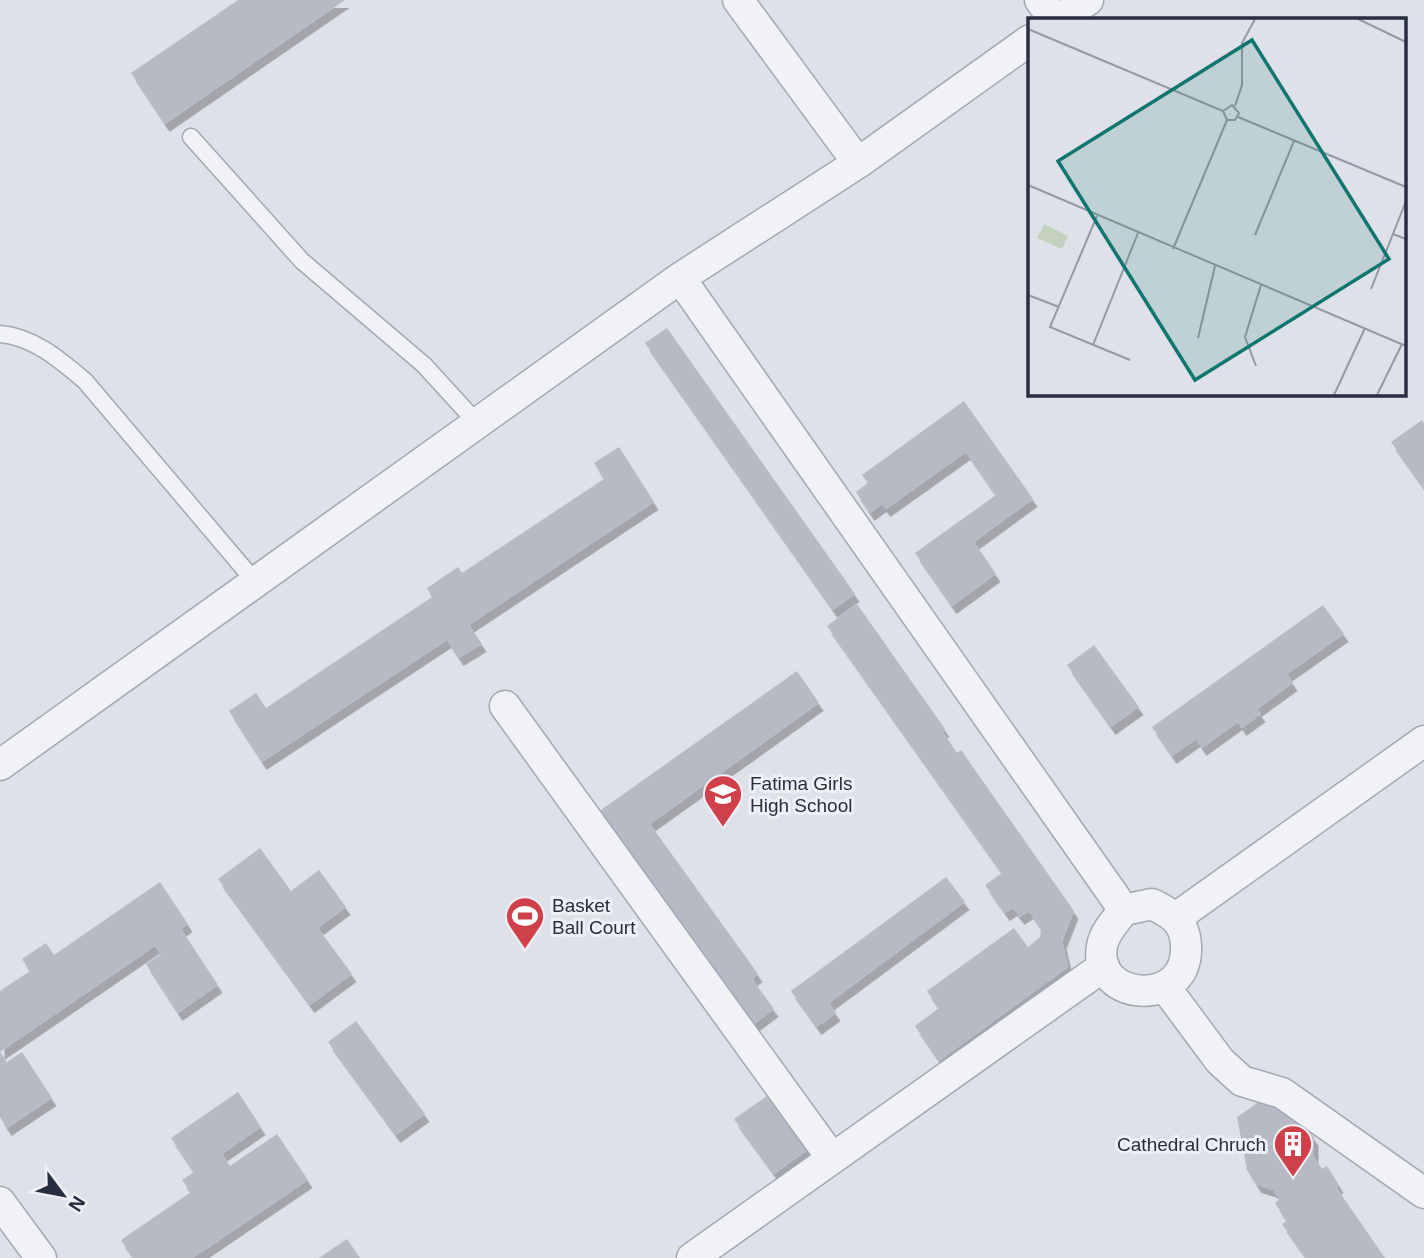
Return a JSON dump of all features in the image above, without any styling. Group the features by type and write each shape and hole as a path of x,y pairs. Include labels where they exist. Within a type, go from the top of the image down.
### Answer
{"street":[{"path":"738,0 858,163"},
{"path":"1040,0 1053,18"},
{"path":"1061,18 1088,0"},
{"path":"0,765 680,278 858,163 1028,41"},
{"path":"680,278 1124,910"},
{"path":"505,706 831,1157"},
{"path":"1177,916 1424,741"},
{"path":"1152,904 1177,916 1185,935 1186,955 1178,974 1165,987 1143,993 1120,986 1104,966 1101,947 1124,910 1152,904"},
{"path":"692,1258 1104,966"},
{"path":"1165,987 1220,1061 1242,1081 1282,1093 1424,1193"},
{"path":"0,1202 41,1258"}],"lane":[{"path":"191,137 302,261 424,365 478,424"},
{"path":"0,334 34,343 56,356 85,381 257,583"}],"building":[{"path":"238,0 345,0 165,124 131,73"},
{"path":"667,328 855,594 833,610 645,343"},
{"path":"964,401 1033,499 974,542 996,574 952,606 915,553 996,495 966,452 886,509 882,504 870,513 856,492 868,483 862,475"},
{"path":"1422,420 1424,424 1424,488 1391,442"},
{"path":"619,447 654,502 469,625 482,644 459,658 447,640 262,762 229,711 256,693 266,708 432,597 427,588 458,567 462,573 604,479 594,463"},
{"path":"857,604 945,729 942,731 957,753 961,750 1074,911 1062,941 1068,967 939,1061 915,1026 939,1008 927,991 1014,928 1028,947 1040,937 1041,929 1029,911 1020,917 1013,908 1005,913 985,885 1002,873 827,626"},
{"path":"1323,605 1344,634 1287,674 1293,683 1257,709 1261,714 1242,728 1238,722 1202,748 1196,739 1172,756 1152,727"},
{"path":"1094,645 1139,707 1111,727 1067,665"},
{"path":"797,671 819,703 650,824 758,974 752,979 774,1009 750,1027 594,815"},
{"path":"260,848 291,891 319,870 346,907 318,928 352,974 310,1005 218,879"},
{"path":"946,877 965,902 829,1003 836,1013 817,1027 791,991"},
{"path":"160,882 188,924 181,929 218,985 178,1013 146,964 161,954 155,946 0,1052 0,991 30,971 22,959 46,943 54,955"},
{"path":"356,1021 425,1114 396,1135 328,1042"},
{"path":"0,1052 7,1062 22,1052 52,1098 7,1128 0,1117"},
{"path":"238,1092 261,1127 222,1154 230,1166 277,1134 308,1180 193,1258 133,1258 121,1240 191,1192 182,1180 194,1172 171,1138"},
{"path":"770,1094 809,1149 774,1174 734,1119"},
{"name":"Cathedral Chruch","path":"1263,1099 1300,1118 1314,1138 1314,1157 1322,1169 1327,1166 1339,1185 1336,1187 1385,1258 1306,1258 1282,1224 1287,1221 1275,1203 1280,1199 1273,1190 1257,1185 1247,1170 1237,1117"},
{"path":"347,1239 360,1258 319,1258"}],"place":[{"name":"Fatima Girls High School","path":"723,828"},
{"name":"Basket Ball Court","path":"525,950"},
{"name":"Cathedral Chruch","path":"1293,1178"}]}
